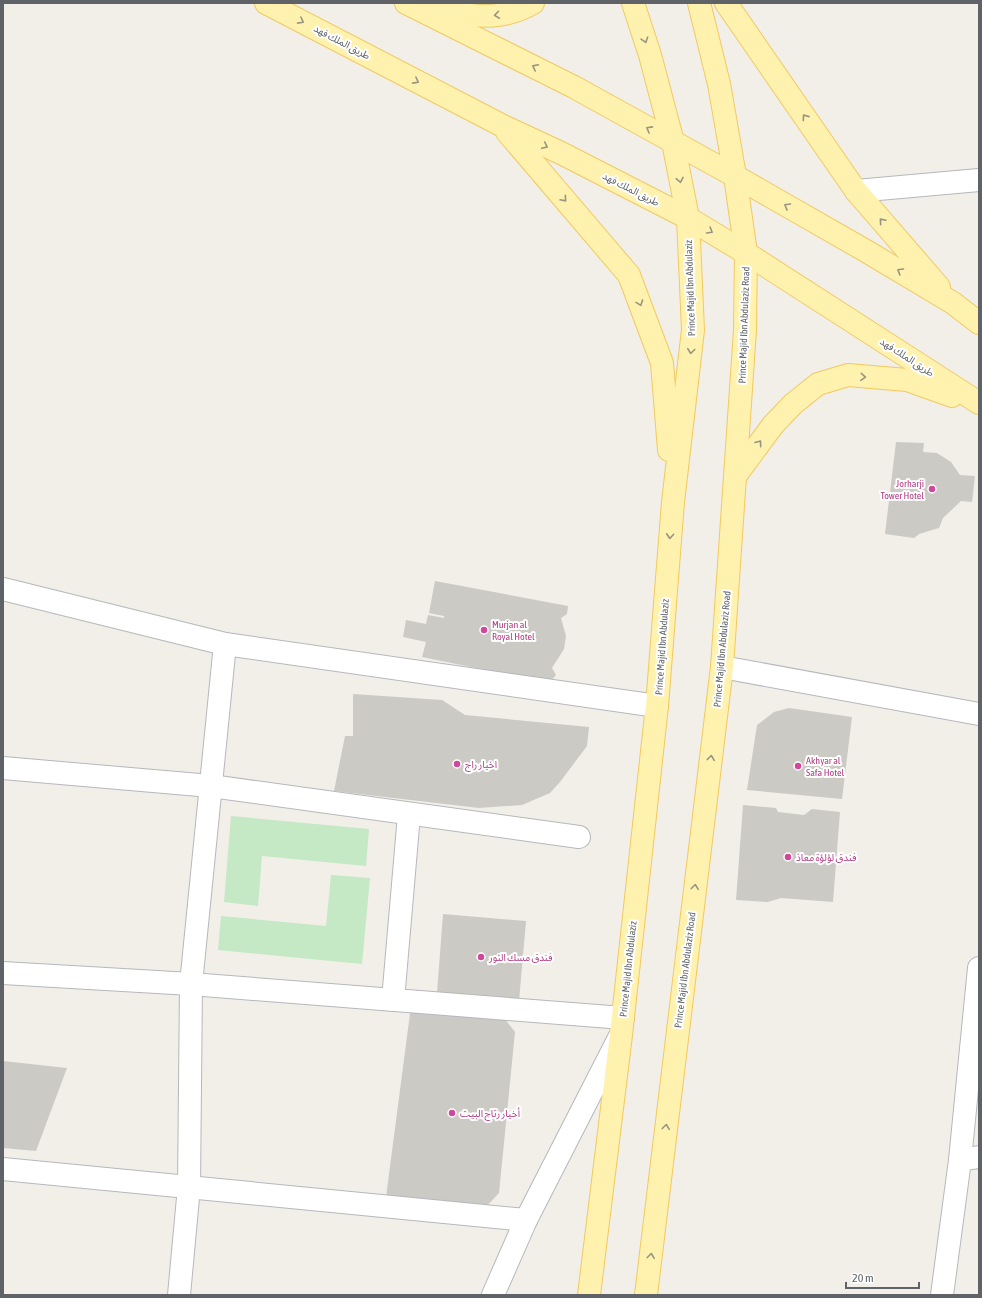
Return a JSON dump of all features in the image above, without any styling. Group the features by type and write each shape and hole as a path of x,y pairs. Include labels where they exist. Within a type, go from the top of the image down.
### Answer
{"main road":[{"name":"طريق الملك فهد","path":"266,3 502,126 688,218 746,253 979,404"},
{"path":"409,5 493,17 520,10 533,3"},
{"name":"Prince Majid Ibn Abdulaziz","path":"589,1295 622,1026 657,706 673,502 693,330 688,218 673,142 650,55 633,3"},
{"name":"Prince Majid Ibn Abdulaziz Road","path":"646,1295 722,667 745,330 746,253 735,176 719,84 699,3"},
{"path":"726,3 856,191 953,303"},
{"path":"409,5 574,87 735,176 953,303 979,323"},
{"path":"502,126 629,275 662,364 673,502"},
{"path":"736,475 773,425 793,404 818,384 848,376 907,380 979,404"}],"street":[{"path":"856,191 979,180"},
{"path":"3,589 226,644 657,706"},
{"path":"179,1295 189,1187 191,984 226,644"},
{"path":"722,667 979,714"},
{"path":"3,768 211,786 409,815 579,837"},
{"path":"394,1000 409,815"},
{"path":"942,1295 970,1159 979,968"},
{"path":"3,973 191,984 394,1000 622,1026 526,1220 493,1295"},
{"path":"3,1169 526,1220"}],"green space":[{"path":"231,816 369,829 366,866 262,856 258,906 224,902"},
{"path":"331,875 370,878 362,964 218,950 221,916 326,926"}],"building":[{"name":"Jorharji Tower Hotel","path":"896,442 924,443 923,452 937,453 951,462 960,475 975,476 972,502 961,501 943,518 939,528 919,534 914,538 885,534"},
{"name":"Murjan al Royal Hotel","path":"435,581 568,606 567,614 561,618 566,636 564,649 552,668 556,675 549,683 422,657 426,642 403,637 406,620 426,624 428,615 444,618 444,616 429,613"},
{"name":"اخيار راج","path":"353,694 442,700 465,715 589,727 587,746 550,793 522,805 479,808 334,791 345,736 353,736"},
{"name":"Akhyar al Safa Hotel","path":"789,708 852,717 842,799 747,790 757,725 774,712"},
{"name":"فندق لؤلؤة معاذ","path":"743,805 776,808 778,812 804,815 812,809 840,812 833,902 781,898 768,902 736,900"},
{"name":"فندق مسك النور","path":"443,914 526,921 519,1001 437,993"},
{"name":"أخيار رتاج البيت","path":"411,1006 504,1018 515,1032 499,1193 483,1210 386,1197"},
{"path":"3,1061 67,1068 36,1151 3,1148"}],"place":[{"name":"Jorharji Tower Hotel","path":"932,489"},
{"name":"Murjan al Royal Hotel","path":"484,630"},
{"name":"اخيار راج","path":"457,764"},
{"name":"Akhyar al Safa Hotel","path":"798,766"},
{"name":"فندق لؤلؤة معاذ","path":"788,857"},
{"name":"فندق مسك النور","path":"481,957"},
{"name":"أخيار رتاج البيت","path":"452,1113"}]}
